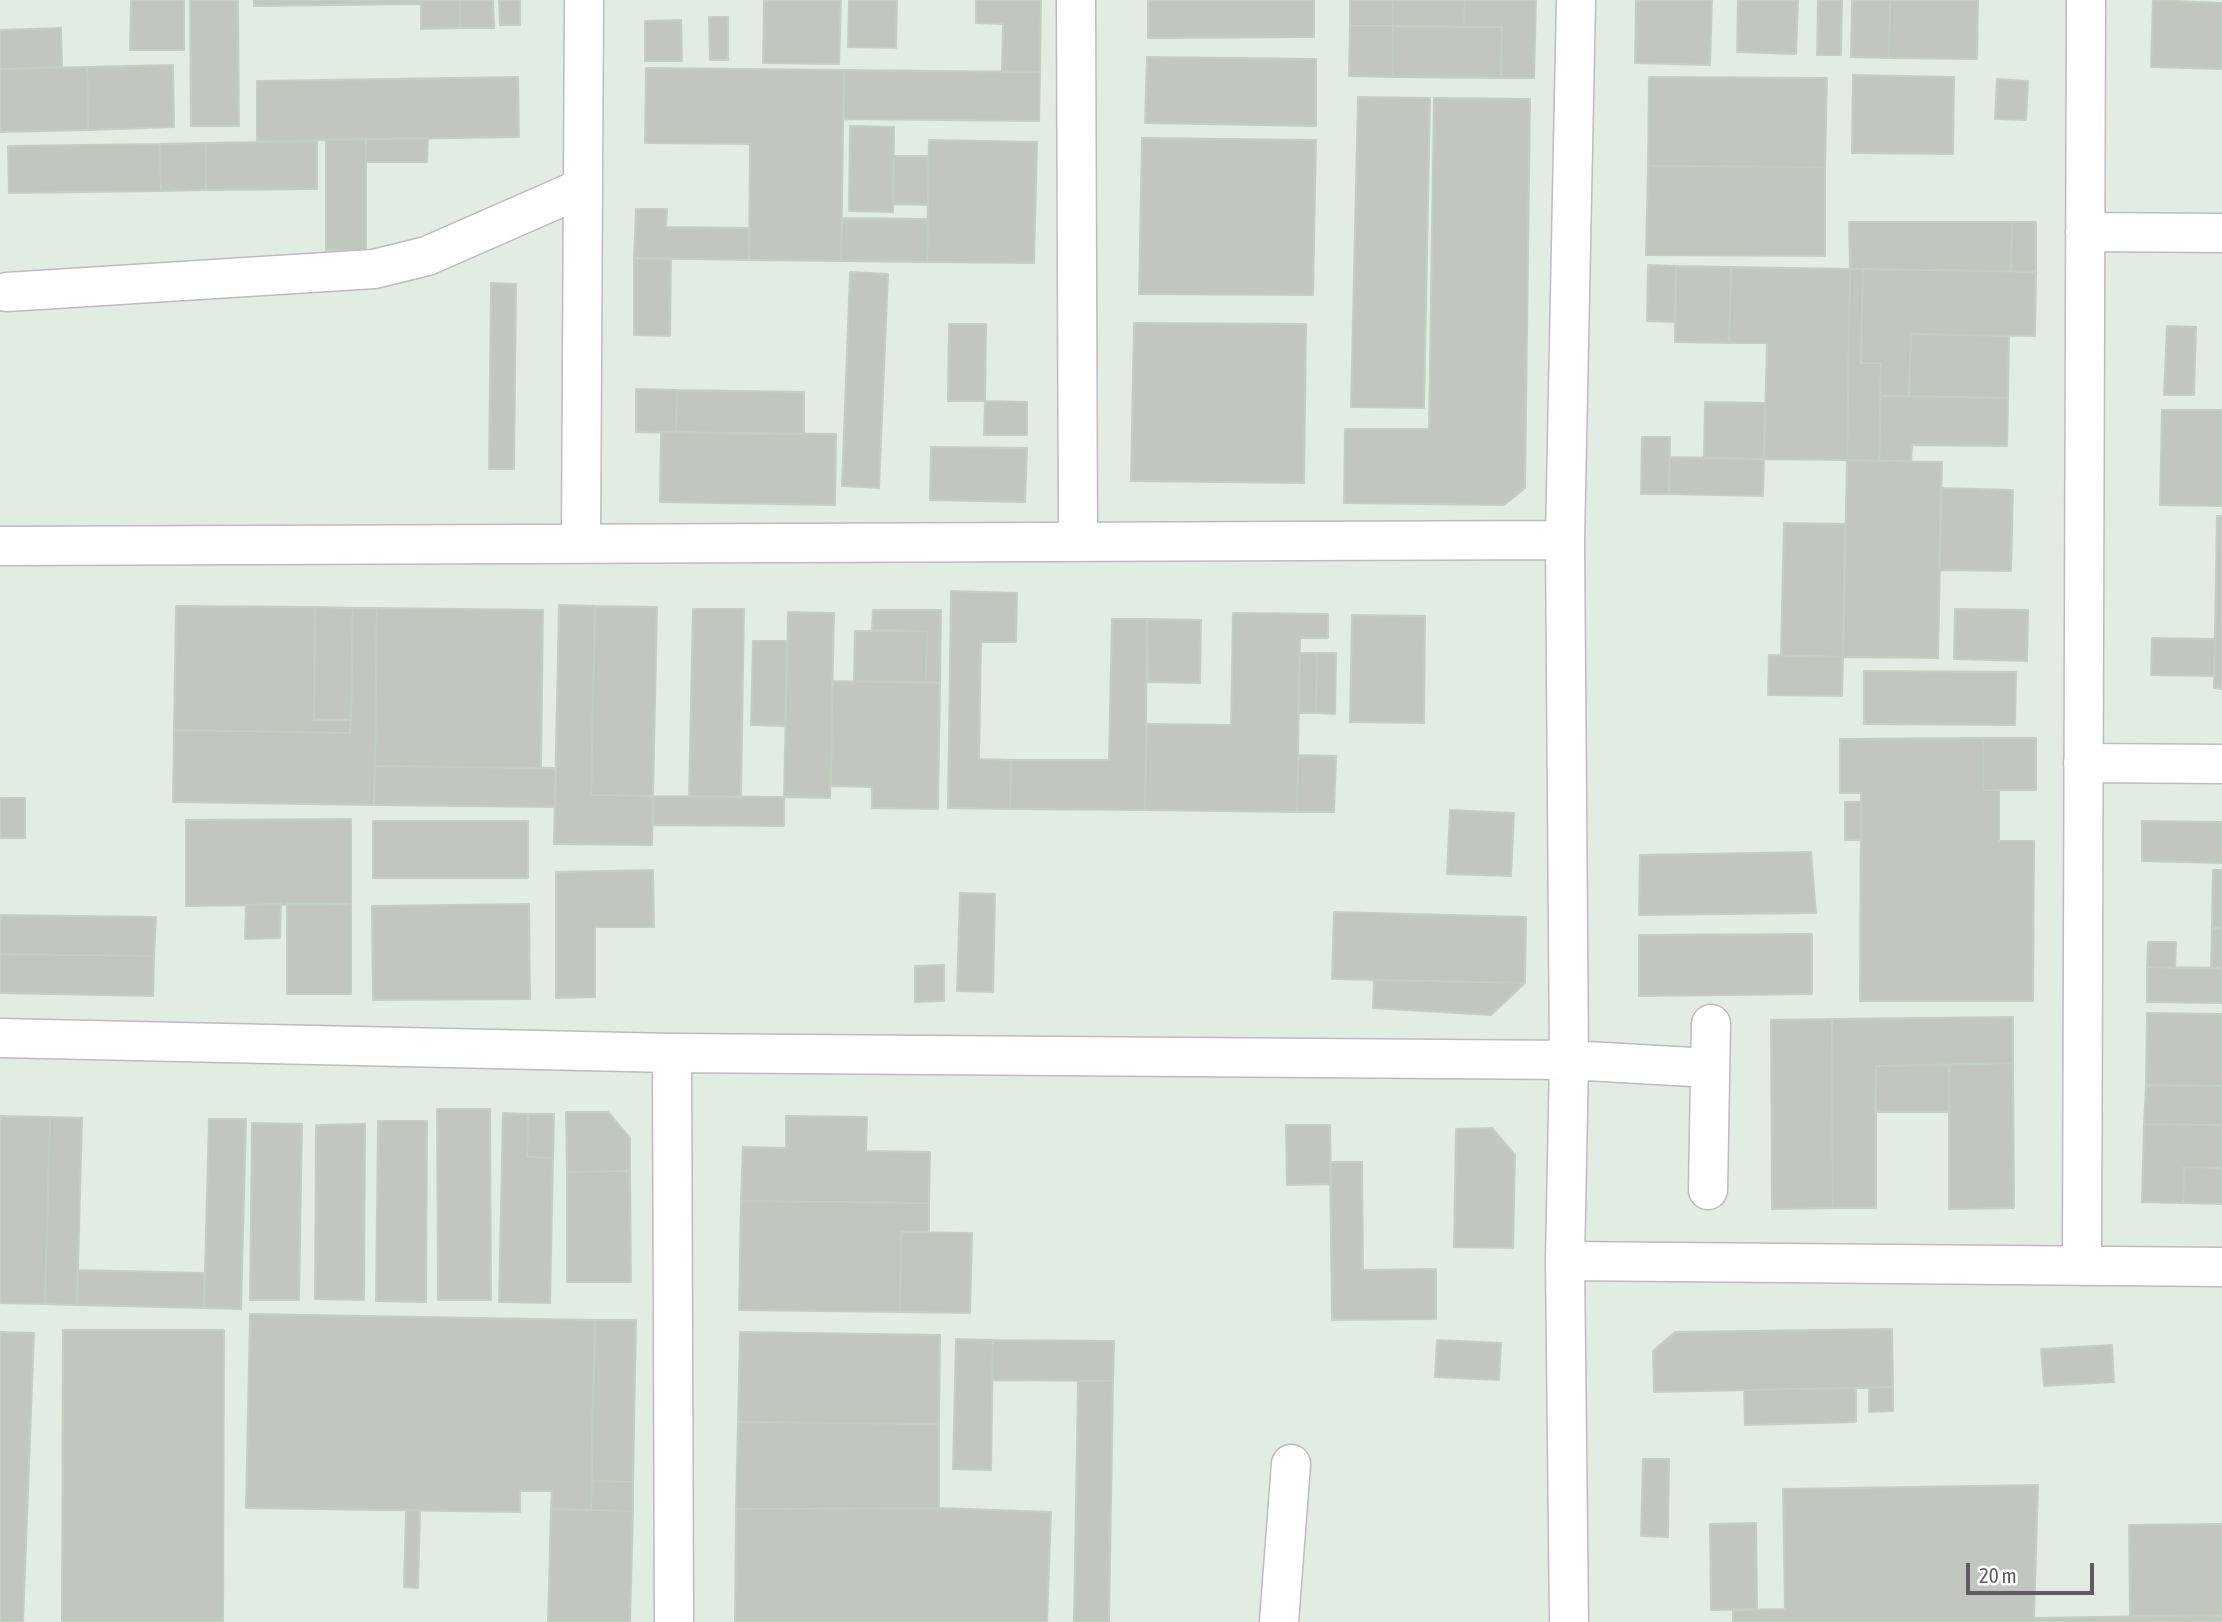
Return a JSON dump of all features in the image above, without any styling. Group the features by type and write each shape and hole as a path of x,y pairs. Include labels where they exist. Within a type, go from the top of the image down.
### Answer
{"lane":[{"path":"581,543 584,0"},
{"path":"1076,0 1078,541"},
{"path":"1569,1622 1565,1261 1569,1060 1565,540 1576,0"},
{"path":"2082,1266 2086,0"},
{"path":"7,292 374,268 427,256 582,188"},
{"path":"2085,232 2222,233"},
{"path":"0,546 1565,540"},
{"path":"2083,763 2222,764"},
{"path":"1708,1190 1711,1024"},
{"path":"0,1038 672,1053 1569,1060 1710,1068"},
{"path":"672,1053 674,1622"},
{"path":"1565,1261 2222,1267"},
{"path":"1279,1622 1291,1464"}],"building":[{"path":"131,0 184,0 184,50 130,50"},
{"path":"190,0 238,0 239,126 191,126"},
{"path":"254,0 421,0 421,4 254,6"},
{"path":"421,0 460,0 460,28 421,29"},
{"path":"460,0 493,0 494,28 460,28"},
{"path":"499,0 520,0 520,25 500,25"},
{"path":"764,0 841,0 839,64 763,63"},
{"path":"849,0 897,0 896,48 848,47"},
{"path":"976,0 1041,0 1040,72 1002,71 1003,24 976,23"},
{"path":"1148,0 1314,0 1314,37 1148,38"},
{"path":"1350,0 1393,0 1393,26 1350,26"},
{"path":"1393,0 1465,0 1464,27 1393,26"},
{"path":"1465,0 1536,0 1534,78 1501,78 1502,27 1464,27"},
{"path":"1636,0 1712,0 1710,65 1635,63"},
{"path":"1738,0 1798,0 1796,54 1737,52"},
{"path":"1818,0 1842,0 1841,55 1817,55"},
{"path":"1852,0 1890,0 1889,58 1851,57"},
{"path":"1890,0 1978,0 1977,59 1889,58"},
{"path":"2153,0 2222,3 2222,69 2151,67"},
{"path":"709,17 728,17 728,60 710,60"},
{"path":"681,20 682,61 645,61 645,21"},
{"path":"1350,26 1393,26 1393,77 1349,76"},
{"path":"1393,26 1502,27 1501,78 1393,77"},
{"path":"61,28 62,67 0,69 0,30"},
{"path":"1147,57 1316,59 1316,126 1145,123"},
{"path":"173,65 174,127 88,130 87,67"},
{"path":"87,67 88,130 0,132 0,69"},
{"path":"646,68 844,70 841,261 749,260 750,144 645,143"},
{"path":"844,70 1040,72 1039,121 844,119"},
{"path":"1853,75 1954,77 1953,154 1852,153"},
{"path":"518,77 519,137 257,141 257,81"},
{"path":"1649,77 1827,78 1825,167 1648,166"},
{"path":"1997,79 2028,81 2026,120 1995,119"},
{"path":"1358,97 1430,98 1424,408 1351,407"},
{"path":"1434,98 1530,99 1525,488 1504,505 1344,503 1345,429 1429,429"},
{"path":"850,126 894,127 893,212 849,211"},
{"path":"428,138 427,162 366,162 366,139"},
{"path":"1142,138 1316,140 1313,295 1139,294"},
{"path":"326,139 366,139 366,250 326,250"},
{"path":"929,140 1037,142 1034,263 927,262"},
{"path":"317,141 317,189 206,190 206,143"},
{"path":"206,143 206,190 161,191 160,144"},
{"path":"160,144 161,191 9,193 8,146"},
{"path":"894,156 929,156 928,205 893,204"},
{"path":"1648,166 1825,167 1825,256 1646,255"},
{"path":"636,209 667,209 666,227 749,228 749,260 634,258"},
{"path":"842,218 927,219 927,262 841,261"},
{"path":"1849,222 2012,222 2011,271 1850,269"},
{"path":"2012,222 2036,222 2036,272 2011,271"},
{"path":"634,258 671,259 670,336 634,335"},
{"path":"1648,265 1676,266 1675,322 1647,321"},
{"path":"1676,266 1731,267 1729,343 1675,342"},
{"path":"1731,267 1850,269 1847,460 1764,459 1767,343 1729,343"},
{"path":"1850,269 1863,269 1861,363 1881,363 1879,461 1847,460"},
{"path":"1863,269 2036,272 2035,336 1911,334 1909,396 1881,396 1881,363 1861,363"},
{"path":"850,272 888,274 879,488 842,486"},
{"path":"491,283 516,284 514,469 489,469"},
{"path":"1134,323 1306,324 1304,483 1131,481"},
{"path":"949,324 986,324 985,401 948,401"},
{"path":"2167,326 2196,327 2194,395 2164,395"},
{"path":"1911,334 2009,336 2008,398 1909,396"},
{"path":"636,389 677,390 676,433 636,432"},
{"path":"677,390 804,392 804,434 676,433"},
{"path":"1881,396 2008,398 2007,446 1912,445 1911,461 1879,461"},
{"path":"985,401 1027,402 1027,435 984,435"},
{"path":"1705,402 1765,403 1764,459 1704,458"},
{"path":"2162,410 2222,410 2222,506 2160,505"},
{"path":"661,432 836,434 835,505 660,502"},
{"path":"1642,437 1670,437 1669,494 1641,494"},
{"path":"931,447 1027,448 1025,502 930,500"},
{"path":"1670,457 1764,459 1763,496 1669,494"},
{"path":"1847,460 1942,462 1938,658 1843,657"},
{"path":"1941,488 2013,490 2011,571 1939,570"},
{"path":"2217,516 2222,516 2222,689 2214,688"},
{"path":"1784,523 1845,524 1843,657 1781,656"},
{"path":"951,591 1017,593 1016,642 981,642 979,759 1011,760 1010,809 948,808"},
{"path":"559,605 595,606 591,795 653,796 652,845 554,844"},
{"path":"176,606 315,607 314,720 351,720 350,733 174,730"},
{"path":"595,606 657,607 653,796 591,795"},
{"path":"315,607 353,608 351,720 314,720"},
{"path":"353,608 377,608 374,805 173,802 174,730 350,733"},
{"path":"377,608 543,610 541,768 375,766"},
{"path":"693,609 744,609 741,797 689,797"},
{"path":"1955,609 2028,610 2027,661 1954,659"},
{"path":"873,610 941,610 940,683 926,682 927,631 872,630"},
{"path":"788,612 834,613 830,798 784,797"},
{"path":"1233,613 1328,614 1328,638 1300,638 1297,812 1145,810 1147,724 1231,725"},
{"path":"1352,615 1425,616 1424,723 1350,722"},
{"path":"1112,619 1147,619 1145,810 1010,809 1011,760 1109,760"},
{"path":"1147,619 1201,620 1200,683 1148,682"},
{"path":"855,631 927,631 926,682 854,681"},
{"path":"2152,638 2215,639 2214,676 2151,675"},
{"path":"753,641 787,641 785,726 751,725"},
{"path":"1300,653 1317,653 1316,713 1298,713"},
{"path":"1317,653 1336,653 1335,714 1316,713"},
{"path":"1769,655 1843,657 1842,696 1768,695"},
{"path":"1864,671 2016,672 2015,725 1864,724"},
{"path":"832,681 940,683 938,809 872,808 872,787 831,786"},
{"path":"1983,738 1983,790 1999,790 1999,841 2034,841 2033,1001 1860,1001 1861,793 1840,793 1840,739"},
{"path":"1983,738 2036,738 2036,790 1983,790"},
{"path":"1298,755 1336,756 1334,812 1297,812"},
{"path":"375,766 556,768 555,807 374,805"},
{"path":"653,796 784,797 784,826 653,825"},
{"path":"0,798 25,798 25,838 0,838"},
{"path":"1845,802 1861,802 1861,840 1845,840"},
{"path":"1450,810 1514,813 1511,876 1447,874"},
{"path":"351,819 351,904 186,906 186,820"},
{"path":"373,821 528,821 528,878 373,878"},
{"path":"2142,821 2222,822 2222,863 2142,861"},
{"path":"1811,852 1816,913 1639,915 1640,855"},
{"path":"653,870 654,927 595,927 595,997 556,998 556,872"},
{"path":"2213,870 2222,870 2222,928 2212,928"},
{"path":"960,893 995,894 993,992 957,991"},
{"path":"281,904 280,938 245,939 246,905"},
{"path":"287,904 351,904 351,994 287,994"},
{"path":"529,904 530,999 373,1000 372,906"},
{"path":"1334,912 1526,917 1525,983 1332,979"},
{"path":"0,915 156,917 154,956 0,954"},
{"path":"2212,928 2222,928 2222,968 2211,968"},
{"path":"1812,934 1812,994 1639,996 1639,935"},
{"path":"2148,942 2176,942 2175,968 2147,967"},
{"path":"0,954 154,956 153,996 0,993"},
{"path":"944,965 944,1001 915,1002 915,966"},
{"path":"2147,967 2222,968 2222,1003 2147,1002"},
{"path":"1374,980 1525,983 1491,1015 1373,1008"},
{"path":"2147,1013 2222,1014 2222,1086 2146,1085"},
{"path":"2013,1017 2013,1063 1876,1066 1876,1208 1833,1208 1832,1019"},
{"path":"1832,1019 1833,1208 1772,1209 1771,1020"},
{"path":"2013,1063 2014,1208 1949,1209 1949,1065"},
{"path":"1949,1065 1949,1112 1875,1112 1876,1066"},
{"path":"2146,1085 2222,1086 2222,1125 2144,1124"},
{"path":"437,1109 490,1109 491,1300 438,1300"},
{"path":"566,1112 608,1112 630,1138 630,1171 567,1172"},
{"path":"503,1113 528,1114 527,1157 553,1158 550,1303 499,1302"},
{"path":"528,1114 554,1114 553,1158 527,1157"},
{"path":"0,1116 50,1117 45,1304 0,1303"},
{"path":"786,1116 867,1117 866,1151 930,1152 929,1203 741,1201 743,1147 786,1148"},
{"path":"50,1117 82,1118 77,1305 45,1304"},
{"path":"209,1119 246,1119 241,1309 204,1308"},
{"path":"378,1121 427,1121 426,1302 376,1301"},
{"path":"252,1123 302,1124 299,1300 250,1300"},
{"path":"365,1124 364,1300 315,1299 316,1125"},
{"path":"2144,1124 2222,1125 2222,1168 2184,1167 2183,1203 2142,1202"},
{"path":"1286,1125 1330,1125 1331,1184 1287,1185"},
{"path":"1492,1128 1515,1155 1513,1248 1454,1247 1456,1129"},
{"path":"1330,1162 1362,1162 1363,1270 1436,1269 1436,1319 1332,1320"},
{"path":"2184,1167 2222,1168 2222,1204 2183,1203"},
{"path":"630,1171 631,1282 567,1282 567,1172"},
{"path":"741,1201 929,1203 929,1232 901,1232 900,1312 739,1310"},
{"path":"901,1232 972,1233 970,1313 900,1312"},
{"path":"78,1270 204,1273 204,1308 77,1305"},
{"path":"250,1314 595,1320 591,1510 551,1509 552,1491 520,1491 520,1512 246,1508"},
{"path":"595,1320 636,1320 633,1482 591,1481"},
{"path":"1892,1329 1893,1387 1654,1392 1653,1351 1675,1332"},
{"path":"63,1330 224,1330 223,1622 62,1622"},
{"path":"0,1332 34,1333 23,1622 0,1622"},
{"path":"740,1332 940,1335 939,1424 738,1422"},
{"path":"956,1339 993,1340 991,1470 953,1469"},
{"path":"993,1340 1114,1341 1113,1381 993,1380"},
{"path":"1437,1340 1501,1343 1499,1380 1435,1377"},
{"path":"2112,1345 2114,1382 2044,1386 2041,1349"},
{"path":"1078,1381 1113,1381 1109,1622 1074,1622"},
{"path":"1893,1387 1893,1411 1869,1412 1869,1388"},
{"path":"1856,1388 1856,1422 1745,1425 1744,1390"},
{"path":"738,1422 939,1424 939,1508 736,1509"},
{"path":"1643,1459 1669,1459 1668,1537 1641,1536"},
{"path":"591,1481 633,1482 633,1511 591,1510"},
{"path":"2038,1485 2034,1618 2222,1615 2222,1622 1733,1622 1733,1610 1785,1609 1783,1489"},
{"path":"939,1508 1051,1512 1047,1622 735,1622 736,1509"},
{"path":"551,1509 633,1511 630,1622 548,1622"},
{"path":"406,1510 420,1511 418,1588 404,1587"},
{"path":"1756,1523 1757,1609 1711,1610 1710,1524"},
{"path":"2222,1524 2222,1615 2130,1617 2129,1525"}]}
